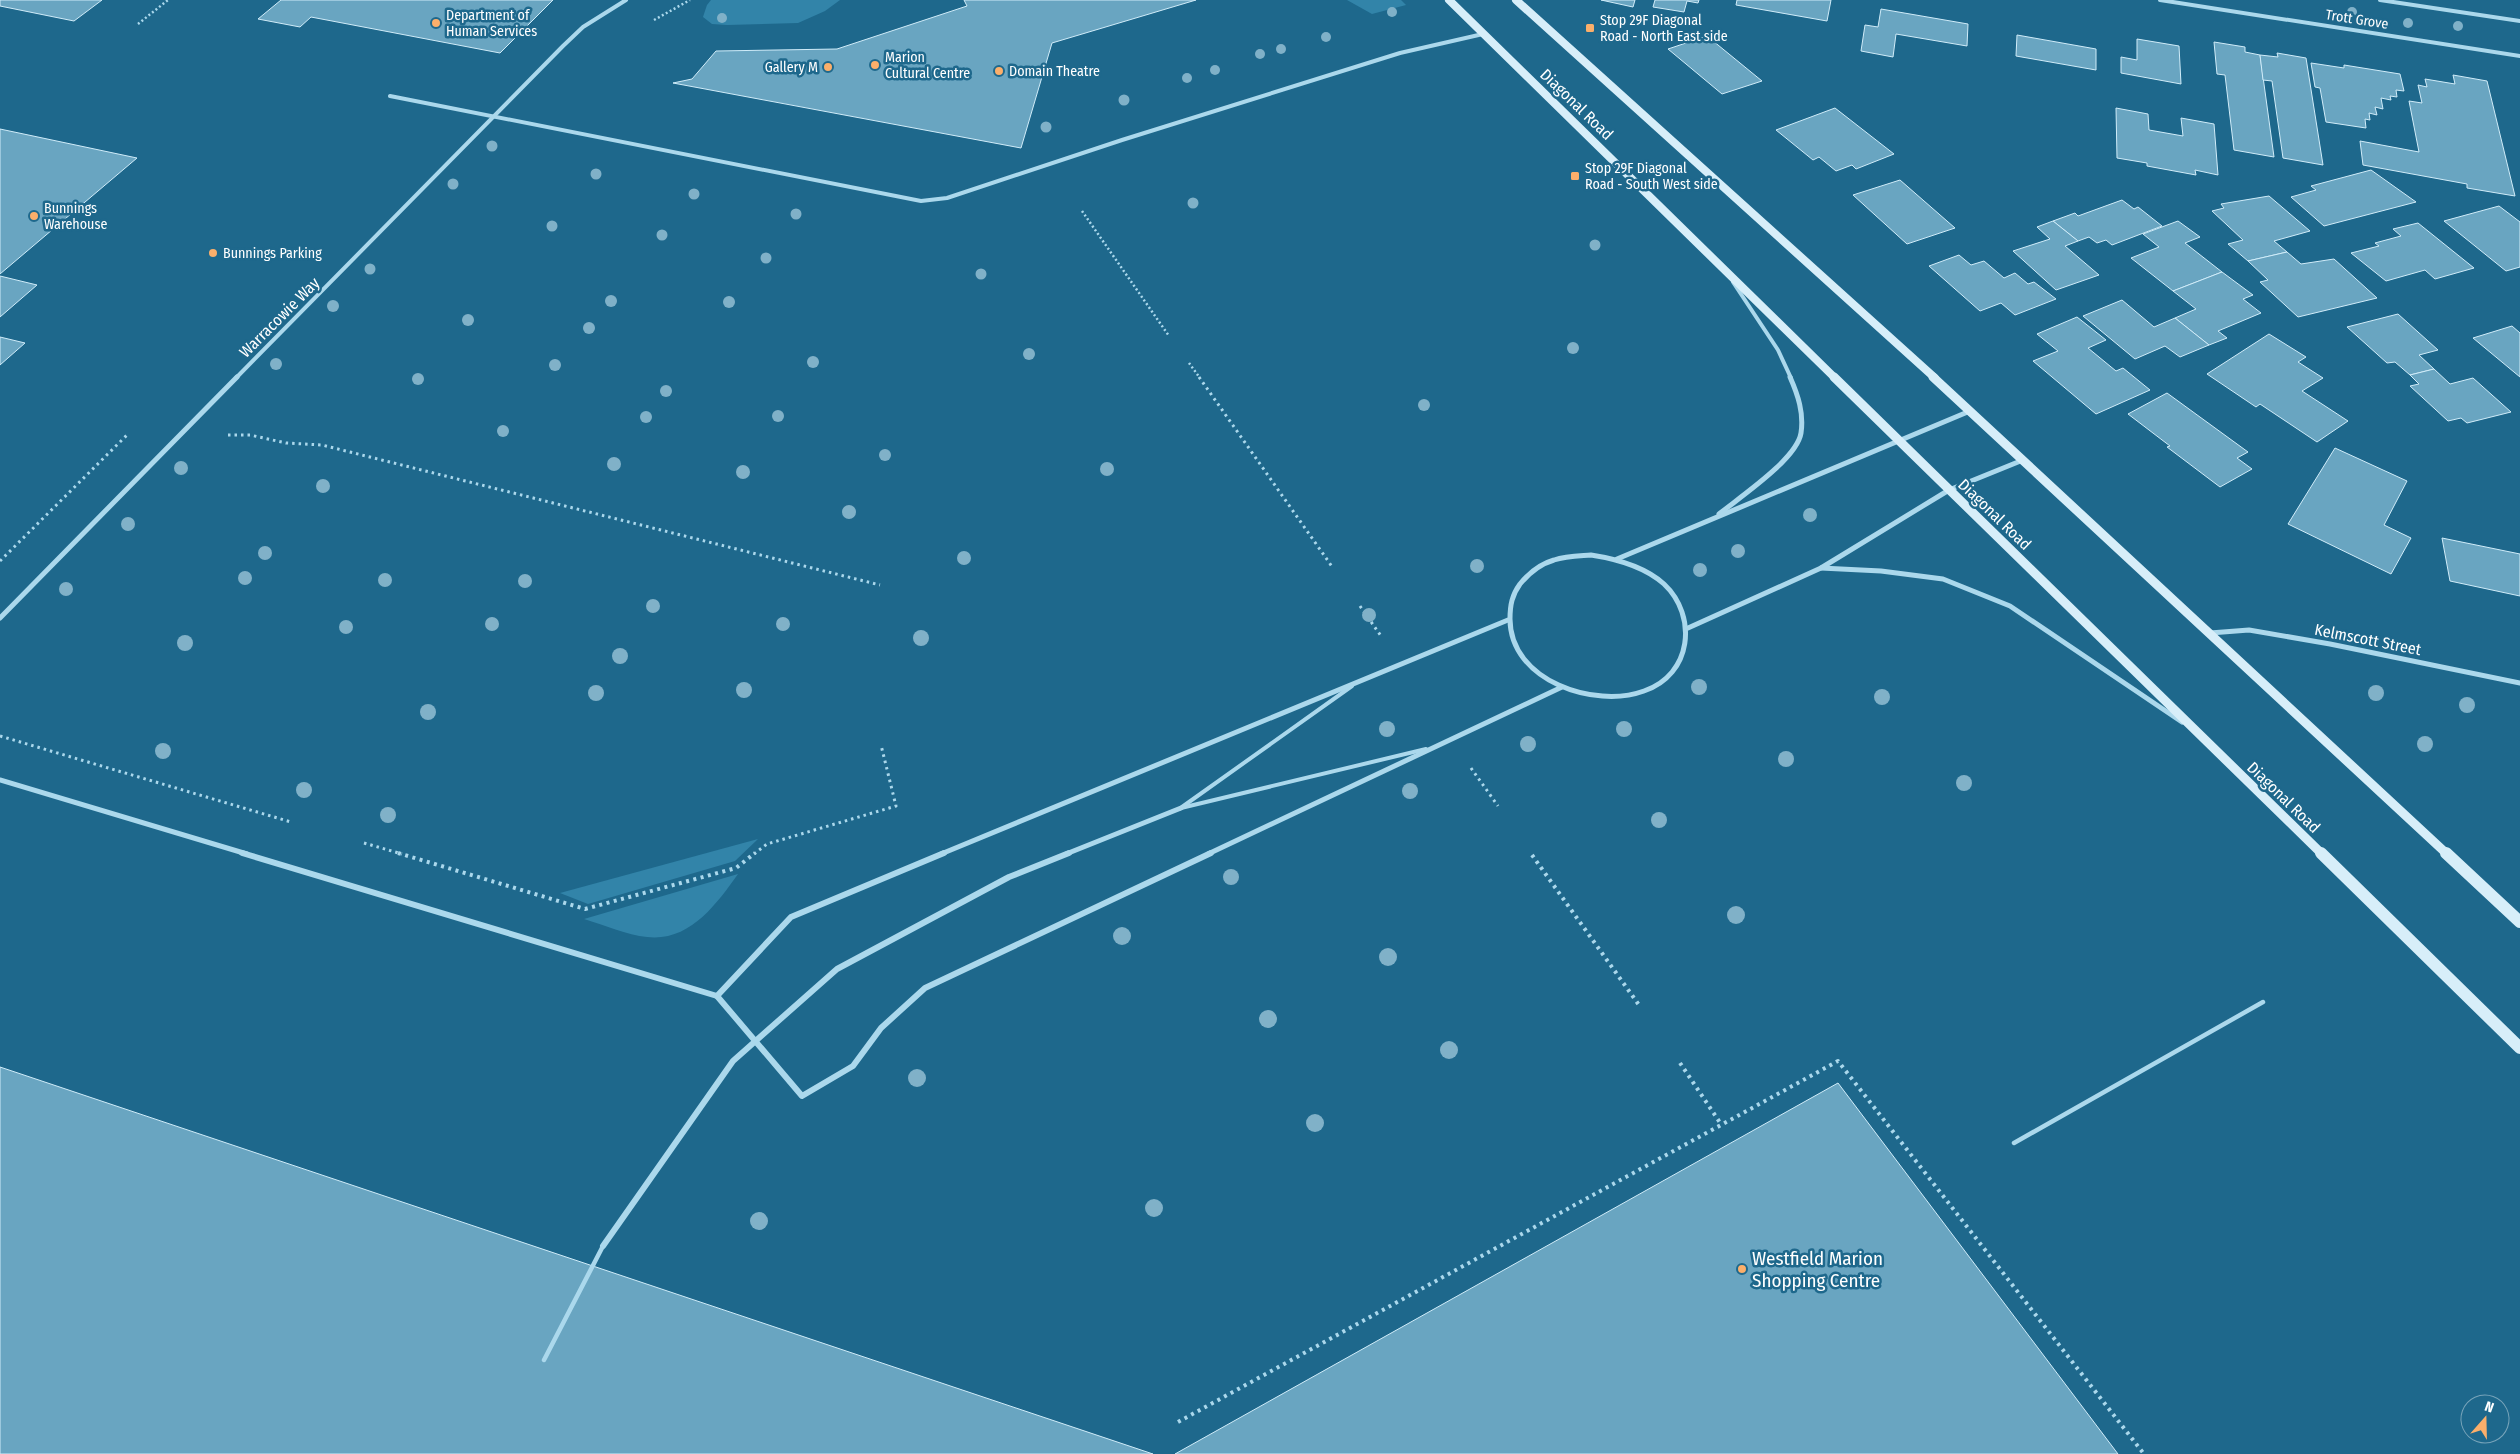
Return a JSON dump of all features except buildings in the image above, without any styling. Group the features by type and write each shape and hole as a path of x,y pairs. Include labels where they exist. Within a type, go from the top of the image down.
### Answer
{"main road":[{"name":"Diagonal Road","path":"1449,0 2520,1048"},
{"path":"1516,0 1970,410 2520,922"}],"street":[{"name":"Warracowie Way","path":"0,618 583,26 626,0"},
{"name":"Trott Grove","path":"2160,0 2520,56"},
{"name":"Trott Grove","path":"2380,0 2520,21"},
{"path":"390,96 921,201 947,198 1122,140 1400,53 1447,44 1483,34"},
{"path":"1715,517 1791,456 1801,434 1800,399 1778,350 1728,274"},
{"path":"1616,559 1970,410"},
{"path":"1688,628 1821,568 1949,490 2023,460"},
{"path":"1591,555 1616,559 1642,569 1665,585 1680,605 1688,628 1687,647 1679,664 1666,679 1647,690 1620,696 1591,695 1562,687 1540,674 1524,658 1512,640 1508,620 1511,597 1524,578 1544,563 1566,556 1591,555"},
{"path":"1821,568 1881,571 1943,579 2010,606 2060,637 2200,735"},
{"path":"717,996 791,917 1508,620"},
{"name":"Kelmscott Street","path":"2210,633 2249,630 2330,644 2520,684"},
{"path":"0,780 717,996 802,1096 854,1066 882,1028 925,988 1562,687"},
{"path":"603,1246 733,1061 837,969 1009,877 1181,808"}],"lane":[{"path":"1181,808 1362,679"},
{"path":"1181,808 1433,748"},
{"path":"2014,1143 2263,1002"},
{"path":"544,1360 603,1246"}],"path":[{"path":"138,24 168,0"},
{"path":"1082,211 1170,336"},
{"path":"1189,363 1333,568"},
{"path":"225,435 250,435 286,443 322,445 880,585"},
{"path":"1360,606 1384,641"},
{"path":"0,736 291,822"},
{"path":"364,843 585,909 736,868 767,844 896,806 881,745"},
{"path":"1466,762 1498,806"},
{"path":"1532,855 1639,1005"},
{"path":"1178,1422 1838,1061 2144,1454"},
{"path":"1680,1063 1721,1124"}],"shaded area":[{"path":"711,0 840,0 825,11 798,23 727,25 712,24 703,17"},
{"path":"1347,0 1401,0 1406,5 1372,14"},
{"path":"758,839 735,861 588,904 560,893"},
{"path":"738,874 711,909 700,919 676,934 662,937 639,936 584,919"}],"place":[{"name":"Department of Human Services","path":"436,23"},
{"name":"Stop 29F Diagonal Road - North East side","path":"1590,28"},
{"name":"Marion Cultural Centre","path":"875,65"},
{"name":"Gallery M","path":"828,67"},
{"name":"Domain Theatre","path":"999,71"},
{"name":"Stop 29F Diagonal Road - South West side","path":"1575,176"},
{"name":"Bunnings Warehouse","path":"34,216"},
{"name":"Bunnings Parking","path":"213,253"},
{"name":"Westfield Marion Shopping Centre","path":"1742,1269"}]}
